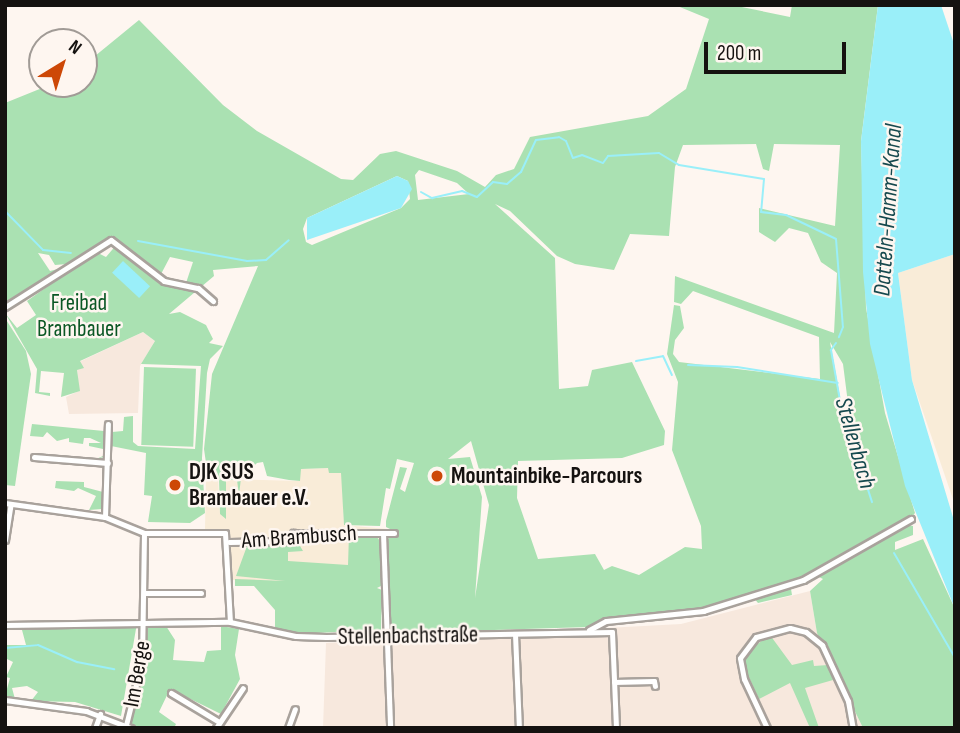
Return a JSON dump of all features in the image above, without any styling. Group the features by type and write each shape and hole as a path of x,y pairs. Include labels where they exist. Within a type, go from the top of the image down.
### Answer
{"street":[{"path":"5,307 95,248 118,241 164,281 198,288 213,301"},
{"path":"105,517 108,424"},
{"path":"34,457 108,463"},
{"path":"5,540 8,504 105,517 144,533 221,532 229,542 230,622"},
{"name":"Stellenbachstraße","path":"5,625 230,622 296,636 516,634 589,630 606,621 703,611 803,580 911,519"},
{"name":"Im Berge","path":"129,727 142,661 145,622 144,533"},
{"name":"Am Brambusch","path":"229,542 290,541 293,533 383,533 389,636 390,728"},
{"path":"383,533 394,533"},
{"path":"145,593 201,593"},
{"path":"767,728 744,679 740,658 756,637 790,628 806,632 822,645 848,701 853,728"},
{"path":"589,630 612,632 616,728"},
{"path":"516,634 519,728"},
{"path":"614,682 654,681 654,686"},
{"path":"171,693 218,725 243,688"},
{"path":"5,700 100,714 129,727"},
{"path":"288,728 295,709"},
{"path":"95,728 100,714"}],"shaded area":[{"path":"955,254 955,505 912,380 898,273"},
{"path":"143,332 155,341 140,366 138,413 69,414 66,397 79,391 77,369 83,368 79,362"},
{"path":"329,468 342,473 344,525 387,529 389,585 231,580 230,531 205,529 206,476 218,477 220,514 226,479 299,481 300,469"},
{"path":"810,591 817,633 863,728 323,728 326,643 681,624"}],"green space":[{"name":"Freibad Brambauer","path":"675,5 732,5 790,17 792,5 878,5 861,141 866,308 885,413 915,513 905,525 913,526 913,535 895,542 895,550 923,539 955,609 955,728 863,728 817,633 810,591 823,579 817,576 790,583 792,595 758,603 753,597 691,611 610,618 589,627 398,633 391,628 388,539 394,531 386,527 386,521 400,467 407,468 400,489 405,492 414,463 397,459 390,489 386,488 380,526 344,525 341,473 329,473 328,468 301,469 300,481 289,480 267,476 263,462 257,463 241,478 239,495 237,480 226,480 226,519 220,514 219,478 208,477 204,449 212,374 258,266 213,270 214,276 169,314 180,312 206,325 213,339 209,343 223,346 210,359 207,373 202,458 205,513 190,523 148,522 152,496 144,495 146,453 111,446 112,432 123,431 124,417 133,416 133,442 138,446 195,449 201,366 141,364 155,341 143,332 80,361 84,368 77,370 80,391 61,397 64,373 41,371 39,392 50,393 50,396 35,393 37,369 5,313 17,328 36,315 27,301 96,252 106,257 118,243 111,238 67,264 55,265 49,255 38,253 50,271 58,269 5,305 5,103 28,94 28,98 98,98 98,54 139,20 223,105 257,131 341,179 353,180 380,154 396,151 457,171 485,187 496,175 514,169 530,137 648,116 686,89 709,19","holes":["756,144 763,169 769,171 774,144 840,145 835,226 759,208 759,232 775,242 789,228 808,233 821,262 837,273 834,333 675,276 674,302 681,304 693,291 819,337 820,379 679,362 673,354 675,340 684,328 680,306 674,305 667,354 678,382 672,450 701,526 702,549 685,547 639,575 612,566 604,570 595,554 538,559 517,498 518,461 622,458 664,445 665,431 632,362 592,370 588,386 559,389 555,258 495,204 510,211 557,256 575,264 614,270 630,234 669,236 675,167 683,145","419,170 457,183 469,194 418,200 415,175","397,176 408,181 410,199 401,208 312,245 306,242 303,229 307,218","120,245 160,276 170,257 193,262 186,283 167,277 163,286","830,342 843,364 851,427 847,435","471,441 489,505 475,598 482,497 470,457 448,459"]},
{"path":"5,318 26,351 31,374 15,486 5,485"},
{"path":"144,367 196,369 193,447 141,445"},
{"path":"32,424 104,431 104,457 96,459 103,456 103,449 89,446 89,443 101,443 90,438 84,438 83,444 69,442 69,438 57,441 47,432 43,437 30,436"},
{"path":"56,481 84,482 84,487 103,492 102,509 89,510 96,496 78,488 74,491 55,488"},
{"path":"349,534 352,538 376,536 380,541 381,586 377,588 382,590 381,630 294,634 275,629 275,610 254,586 235,586 235,579 285,581 236,576 247,546 297,541 303,551 288,552 288,561 348,565"},
{"path":"137,623 121,716 75,702 31,701 38,692 27,686 12,688 15,699 5,696 10,678 6,677 13,662 5,658 5,645 26,645 22,630"},
{"path":"148,626 166,626 175,640 173,660 204,662 207,651 221,650 221,626 239,629 235,655 240,679 221,714 170,689 159,712 176,724 174,728 138,728 131,723 144,673"},
{"path":"770,635 792,665 813,660 814,666 828,665 833,680 805,688 819,728 810,728 790,683 759,699 744,667 745,653"}],"water":[{"name":"Datteln-Hamm-Kanal","path":"878,5 941,5 955,47 955,254 898,273 912,380 955,524 955,609 905,486 870,344 863,272 861,141"},
{"path":"397,176 408,181 412,189 401,208 307,240 307,218"},
{"path":"123,261 150,286 139,298 112,273"}],"waterway":[{"path":"421,192 432,198 462,191 477,197 493,182 507,184 521,172 536,140 559,137 566,141 573,158 582,155 603,163 608,156 659,153 679,165 764,179 761,212 786,215 836,239 843,327 839,337"},
{"path":"5,211 43,250 71,253"},
{"path":"138,241 247,261 266,260 289,240"},
{"name":"Stellenbach","path":"836,343 831,350 841,406 872,502"},
{"path":"636,361 663,356 672,375"},
{"path":"688,365 737,367 838,383"},
{"name":"Stellenbach","path":"894,553 955,658"},
{"path":"5,648 38,645 77,662 114,669"}],"place":[{"name":"Mountainbike-Parcours","path":"437,476"},
{"name":"DJK SUS Brambauer e.V.","path":"175,485"}]}
